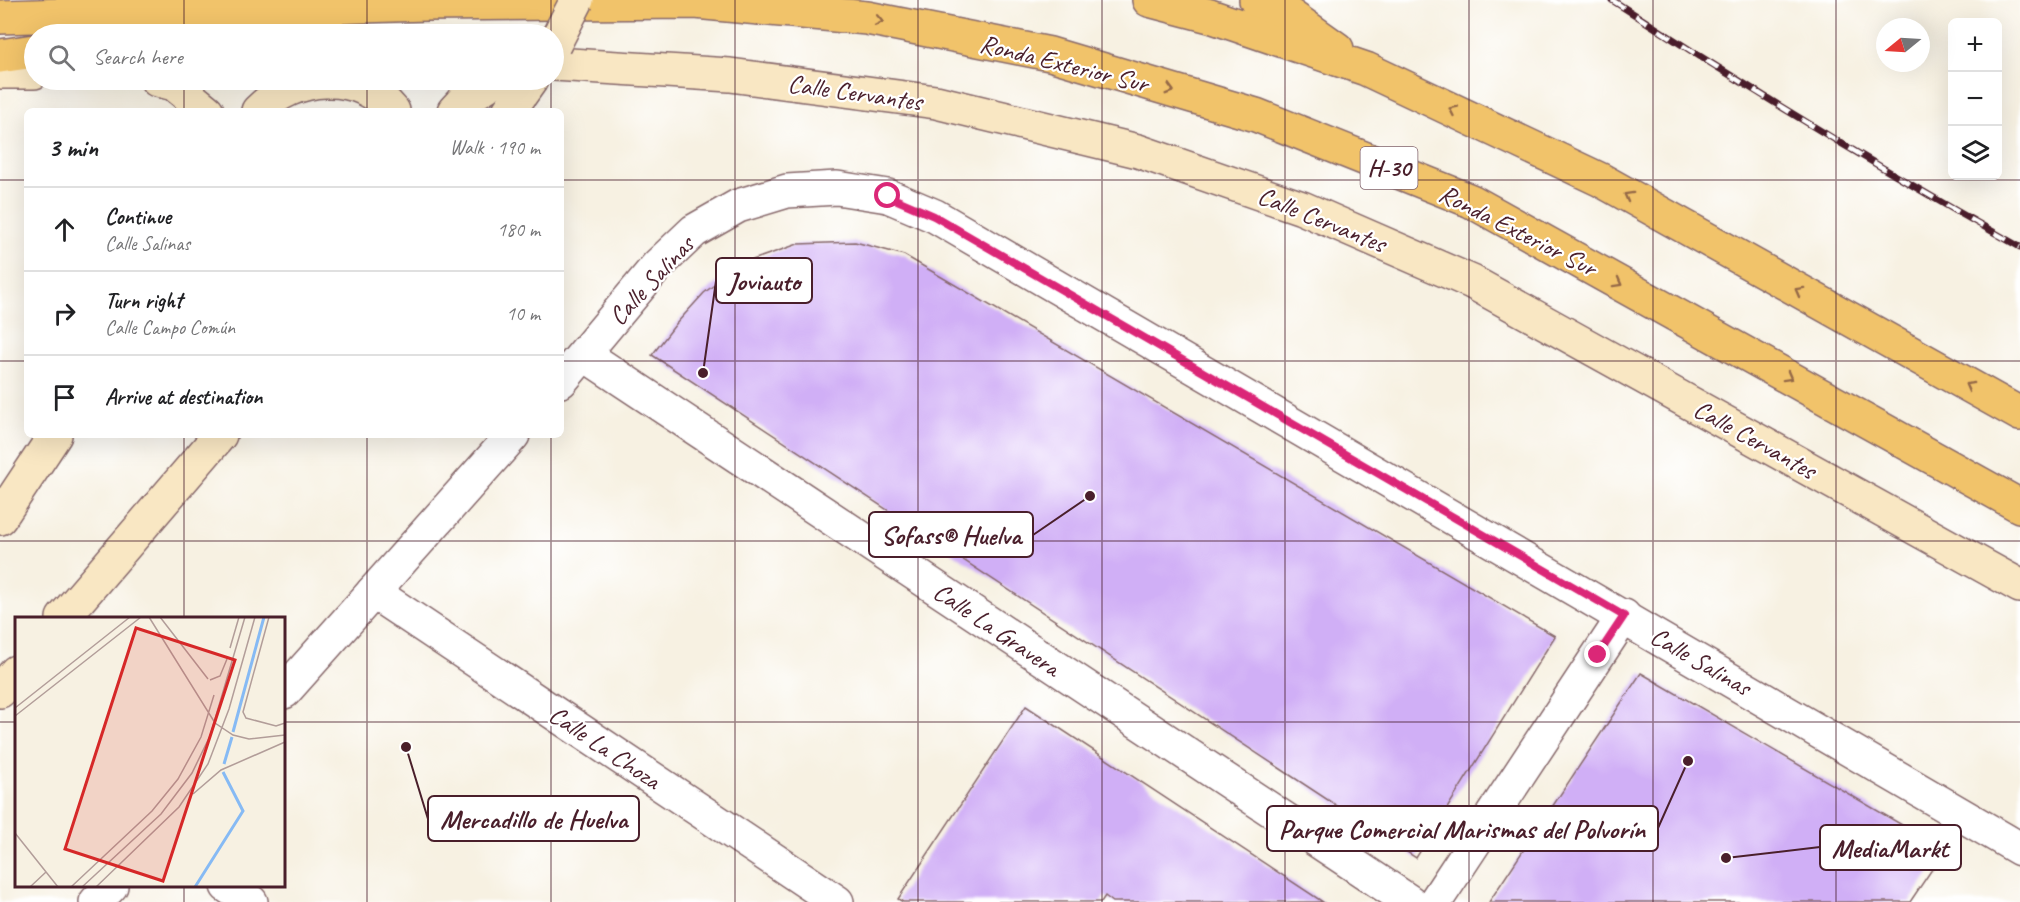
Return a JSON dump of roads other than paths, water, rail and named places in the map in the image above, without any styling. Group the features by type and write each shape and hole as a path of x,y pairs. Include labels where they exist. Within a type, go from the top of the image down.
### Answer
{"highway":[{"path":"1149,0 1210,16 1366,69 1601,180 2020,414"},
{"path":"1256,0 1285,12 1366,69"},
{"name":"Ronda Exterior Sur","path":"302,8 427,3 695,3 867,18 1050,54 1256,115 1471,201 2020,506"},
{"path":"199,24 302,8"},
{"name":"H-30","path":"0,17 302,8"},
{"path":"0,56 24,52"}],"street":[{"path":"564,26 578,0"},
{"name":"Calle Cervantes","path":"564,65 730,75 936,102 1138,151 1291,204 1472,282 2020,586"},
{"path":"0,72 24,72"},
{"path":"181,90 203,108"},
{"path":"261,108 267,101 285,90"},
{"path":"367,90 390,108"},
{"path":"457,108 465,99 479,90"},
{"path":"511,108 524,90"},
{"name":"Calle Salinas","path":"564,378 657,266 694,231 738,206 787,191 827,188 888,196 934,216 1624,616 2020,849"},
{"name":"Calle La Gravera","path":"585,355 1410,902"},
{"path":"0,518 53,438"},
{"path":"64,617 217,438"},
{"path":"285,691 510,438"},
{"name":"Calle La Choza","path":"373,592 837,902"},
{"path":"1435,902 1624,616"},
{"path":"0,691 15,673"},
{"path":"96,902 109,887"},
{"path":"230,887 251,902"}],"railway":[{"path":"1612,0 1814,127 2020,247"}],"place":[{"name":"Joviauto","path":"703,373"},
{"name":"Sofass® Huelva","path":"1090,496"},
{"name":"Mercadillo de Huelva","path":"406,747"},
{"name":"Parque Comercial Marismas del Polvorín","path":"1688,761"},
{"name":"MediaMarkt","path":"1726,858"}]}
